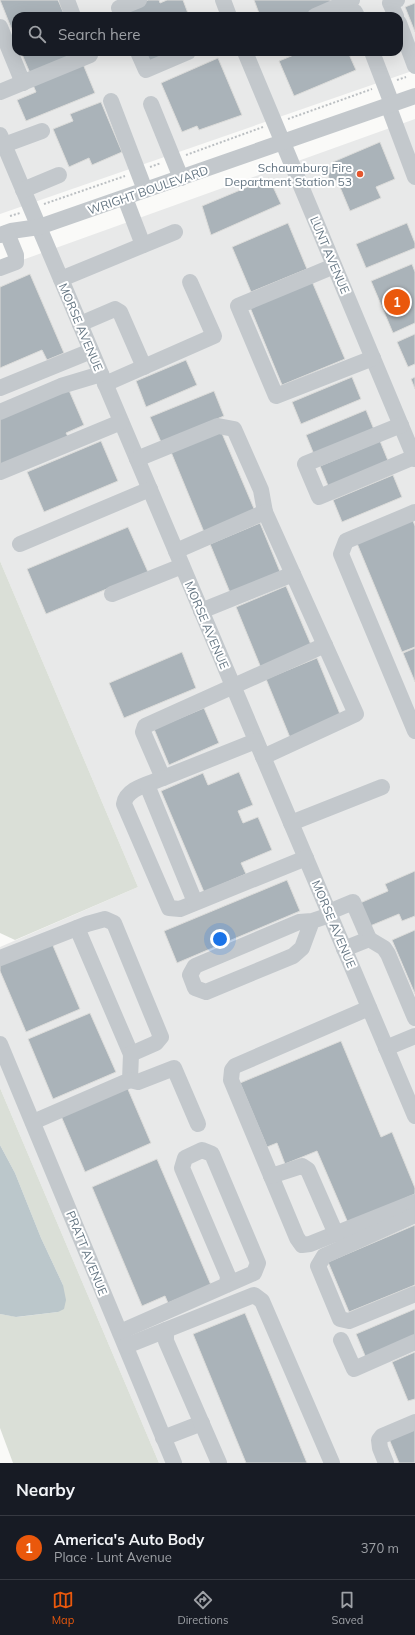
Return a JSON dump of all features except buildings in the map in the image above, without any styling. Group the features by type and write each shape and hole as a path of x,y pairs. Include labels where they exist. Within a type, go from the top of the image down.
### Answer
{"street":[{"path":"67,0 72,12"},
{"path":"121,12 119,8 139,0"},
{"path":"223,0 228,12"},
{"path":"324,12 352,0"},
{"path":"0,27 23,83"},
{"path":"403,39 411,71"},
{"path":"0,92 88,56"},
{"path":"140,56 146,70 179,56"},
{"name":"LUNT AVENUE","path":"251,56 283,143 373,358 407,433 415,458"},
{"path":"374,56 385,84 390,104 415,178"},
{"name":"WRIGHT BOULEVARD","path":"5,236 39,227 125,198 390,104 414,99"},
{"path":"111,102 145,190"},
{"path":"151,104 181,178"},
{"path":"2,140 42,131"},
{"name":"MORSE AVENUE","path":"2,140 414,1111"},
{"path":"23,190 59,175"},
{"path":"125,198 143,246"},
{"path":"61,279 175,232"},
{"path":"0,268 16,262 16,255 5,236"},
{"path":"334,266 238,306 270,382 276,396 373,358"},
{"path":"0,412 61,386 103,379 144,367 214,336 190,282"},
{"path":"80,324 115,309 120,312 144,367"},
{"path":"0,388 91,351"},
{"path":"0,472 121,422"},
{"path":"137,459 218,426 234,429 261,490 265,512 356,714 263,757"},
{"path":"407,433 305,464 319,496 415,458"},
{"path":"20,544 150,489"},
{"path":"176,551 265,512"},
{"path":"415,512 346,541 341,554 415,731"},
{"path":"112,594 182,566"},
{"path":"201,611 293,574"},
{"path":"163,778 143,732 144,727 325,645"},
{"path":"256,741 163,778 130,793 125,797 124,804 169,908 180,909 306,858"},
{"path":"147,785 195,902"},
{"path":"291,823 382,787"},
{"path":"312,922 302,948 293,956 206,992 195,988 190,975 195,966 299,922 312,922 353,902 369,939 384,948 388,954 415,1018"},
{"path":"0,958 105,918 114,923 161,1037 156,1043 131,1054"},
{"path":"78,928 131,1054 130,1080"},
{"path":"344,949 369,939"},
{"path":"369,1008 235,1066 232,1070 231,1080 297,1238 302,1244 310,1244 415,1202"},
{"path":"386,1048 415,1036"},
{"name":"PRATT AVENUE","path":"0,1044 174,1463"},
{"path":"33,1122 130,1080 138,1082 174,1068 198,1124"},
{"path":"123,1339 227,1285 254,1273 258,1263 212,1154 202,1150 184,1158 182,1168 228,1276 227,1285"},
{"path":"271,1176 302,1166 308,1170 336,1234"},
{"path":"415,1215 324,1256 318,1266 340,1319 349,1321 415,1294"},
{"path":"123,1339 166,1330 254,1295 262,1301 332,1463"},
{"path":"166,1330 166,1341 219,1463"},
{"path":"341,1340 354,1369 415,1342"},
{"path":"386,1463 380,1448 379,1440 382,1436 415,1422"},
{"path":"163,1438 202,1423"}],"path":[{"path":"5,236 31,209 385,84 411,71"}],"shaded area":[{"path":"0,0 415,0 415,70 0,214"},
{"path":"415,119 415,1463 159,1463 0,1088 0,947 138,887 0,561 0,268"},
{"path":"0,561 138,887 15,940 0,933"},
{"path":"0,1088 159,1463 13,1463 0,1428 0,1314 17,1317 58,1312 63,1285 41,1238 15,1173 0,1145"},
{"path":"0,1145 15,1173 41,1238 63,1285 66,1300 64,1309 58,1312 16,1317 0,1314"}],"place":[{"name":"Schaumburg Fire Department Station 53","path":"360,174"},
{"name":"America's Auto Body","path":"397,302"}]}
